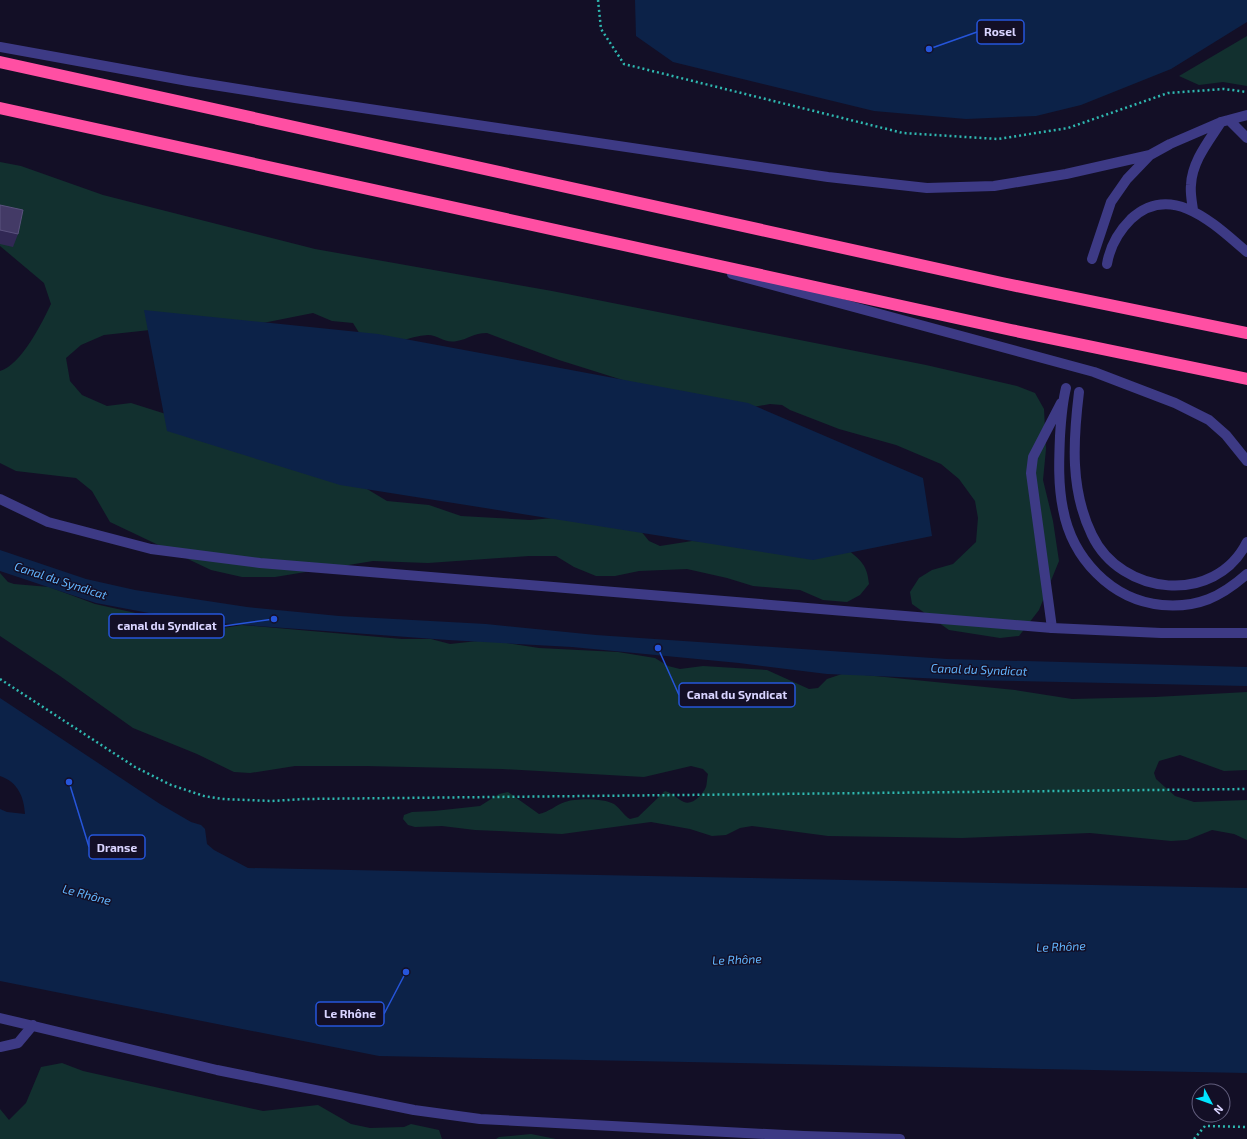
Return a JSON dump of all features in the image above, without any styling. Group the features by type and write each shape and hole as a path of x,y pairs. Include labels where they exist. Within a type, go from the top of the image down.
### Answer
{"highway":[{"path":"0,62 1002,282 1247,333"},
{"path":"0,108 641,250 1247,379"}],"street":[{"path":"0,47 188,81 295,98 883,185 927,188 994,186 1066,174 1150,155 1170,144 1225,121 1247,115"},
{"path":"1225,121 1247,138"},
{"path":"1193,210 1191,185 1192,173 1201,153 1225,121"},
{"path":"1092,259 1110,202 1126,179 1150,155"},
{"path":"1107,264 1112,247 1120,232 1133,218 1152,206 1168,204 1193,210 1218,227 1247,252"},
{"path":"641,250 1094,372 1168,400 1208,420 1226,435 1247,461"},
{"path":"1079,392 1074,448 1077,492 1081,510 1092,537 1113,563 1129,575 1149,583 1174,586 1197,583 1209,578 1230,564 1247,542"},
{"path":"1052,628 1031,473 1033,457 1064,393 1059,452 1063,510 1079,552 1096,574 1117,591 1129,597 1155,604 1181,605 1192,604 1221,594 1247,574"},
{"path":"0,499 48,522 151,549 260,564 1052,628 1161,633 1247,633"},
{"path":"0,1018 217,1070 414,1110 488,1119 804,1136 900,1139"},
{"path":"0,1047 18,1043 33,1025"}],"path":[{"path":"598,0 601,29 624,64 902,134 998,139 1068,128 1168,93 1224,89 1247,92"},
{"path":"0,679 156,778 189,792 222,799 272,801 336,798 1247,789"},
{"path":"1194,1139 1205,1126 1247,1126"}],"green space":[{"path":"1247,36 1247,86 1223,82 1199,85 1179,76"},
{"path":"0,162 21,166 103,195 315,249 552,291 926,365 1017,386 1035,393 1044,409 1046,449 1043,480 1053,521 1059,561 1039,610 1019,636 1000,638 949,630 912,604 910,592 919,578 932,570 953,564 976,542 978,518 975,501 959,479 941,464 896,445 839,429 790,410 782,405 770,404 748,408 667,394 559,360 487,333 478,334 453,342 432,335 421,336 406,339 371,352 353,323 332,321 313,313 248,326 196,325 104,335 81,345 66,358 70,381 82,395 107,406 131,403 327,465 387,501 429,505 461,516 530,520 600,514 631,519 649,541 660,546 692,541 846,548 856,556 865,567 869,584 860,595 847,602 823,600 800,590 753,586 727,578 687,569 639,571 615,576 596,576 574,567 556,556 529,556 428,563 373,561 275,577 242,577 211,570 110,522 92,491 76,478 16,471 0,463 0,371 16,361 23,352 42,322 51,304 44,283 0,246"},
{"path":"0,573 8,582 14,584 49,587 95,604 149,616 167,617 185,631 192,633 242,625 402,639 431,639 450,644 487,640 539,648 618,652 655,658 668,666 680,669 703,666 767,670 809,689 818,688 827,679 845,673 1015,690 1072,699 1155,697 1247,692 1247,770 1224,771 1180,755 1159,761 1154,773 1156,779 1175,796 1194,802 1247,800 1247,840 1234,834 1212,830 1187,840 1171,841 1090,833 962,838 828,836 752,826 740,828 726,835 712,836 690,829 651,822 562,834 475,830 442,826 415,827 408,825 403,819 404,815 412,812 480,806 499,794 508,792 539,814 565,802 590,799 614,804 630,819 638,817 665,791 684,802 687,803 694,801 705,790 708,774 703,769 691,766 644,777 502,769 366,766 295,766 250,773 234,772 197,754 133,728 60,676 0,636"},
{"path":"62,1063 83,1071 263,1111 318,1105 351,1124 370,1128 404,1127 411,1124 439,1130 442,1139 0,1139 0,1109 9,1120 26,1103 41,1067"},
{"path":"531,1134 556,1139 496,1139 499,1137"}],"water":[{"path":"635,0 1247,0 1247,22 1171,69 1081,105 1036,116 966,119 874,111 673,62 636,36"},
{"path":"144,310 378,334 748,403 923,478 932,536 813,560 340,485 167,431"},
{"name":"Canal du Syndicat","path":"0,550 86,579 135,590 247,607 339,616 486,624 596,635 947,659 1247,667 1247,686 969,680 827,674 739,663 572,647 448,640 191,621 96,603 0,571"},
{"path":"0,698 160,804 191,822 201,825 205,829 207,844 214,850 248,868 1247,888 1247,1073 379,1056 0,981 0,809 7,812 25,814 23,802 16,786 0,776"}],"building":[{"path":"0,205 23,210 18,234 0,230"}],"place":[{"name":"Rosel","path":"929,49"},
{"name":"canal du Syndicat","path":"274,619"},
{"name":"Canal du Syndicat","path":"658,648"},
{"name":"Dranse","path":"69,782"},
{"name":"Le Rhône","path":"406,972"}]}
